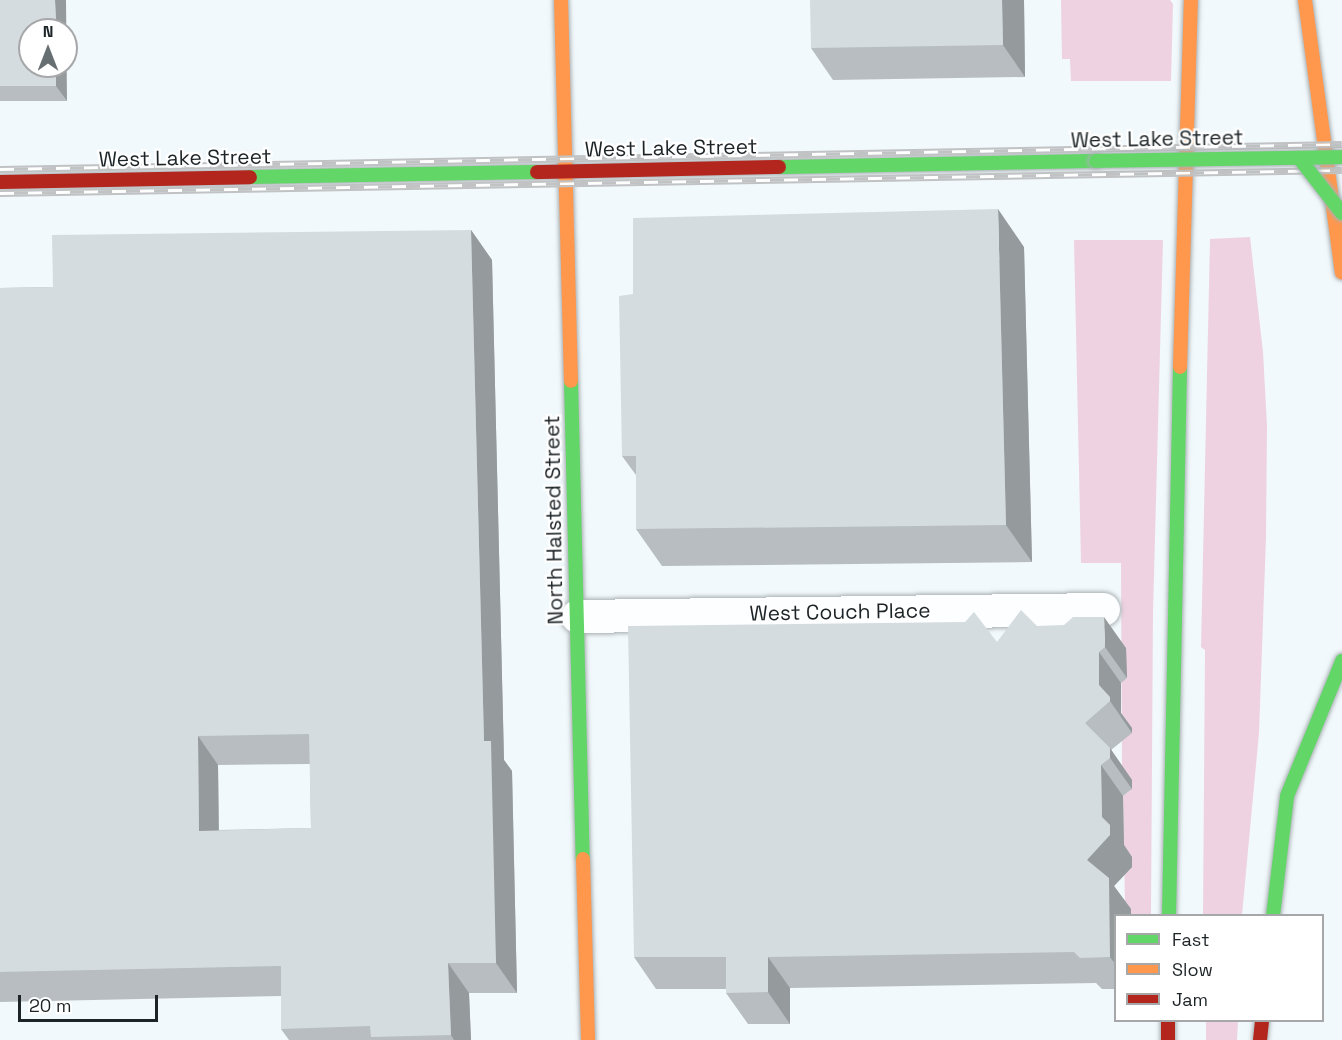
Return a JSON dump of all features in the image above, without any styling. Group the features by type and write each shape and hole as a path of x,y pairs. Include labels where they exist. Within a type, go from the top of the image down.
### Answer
{"main road":[{"name":"North Halsted Street","path":"561,0 588,1040"},
{"path":"1169,914 1177,449 1191,0"},
{"path":"1305,0 1342,272"},
{"name":"West Lake Street","path":"0,182 1342,157"},
{"path":"1299,158 1342,213"},
{"path":"1273,914 1287,796 1342,661"},
{"path":"1168,1022 1168,1040"},
{"path":"1260,1040 1262,1022"}],"street":[{"name":"West Couch Place","path":"577,616 1103,609"}],"shaded area":[{"path":"1061,0 1170,0 1173,4 1171,81 1071,81 1070,59 1062,59"},
{"path":"1250,237 1263,352 1267,426 1266,537 1259,733 1242,914 1203,914 1205,650 1201,647 1210,239"},
{"path":"1074,240 1163,240 1153,612 1151,914 1131,914 1131,909 1125,905 1123,796 1130,791 1122,770 1121,563 1081,563"},
{"path":"1206,1022 1238,1022 1237,1040 1206,1040"}],"building":[{"path":"0,0 55,0 56,18 18,18 18,78 56,78 56,86 0,86"},
{"path":"810,0 1002,0 1003,45 811,48"},
{"path":"998,209 1006,525 636,529 636,456 622,456 619,296 633,294 633,218"},
{"path":"471,230 484,741 491,741 496,963 448,963 451,1035 371,1037 370,1026 281,1029 281,966 0,972 0,288 53,287 52,235","holes":["309,734 311,828 199,831 198,736"]},
{"path":"1021,610 1037,626 1064,625 1073,617 1104,617 1105,647 1099,652 1099,685 1110,697 1110,701 1085,723 1110,748 1110,758 1101,765 1102,817 1110,825 1110,835 1087,860 1109,878 1110,957 1080,958 1074,952 768,957 768,992 726,993 726,957 634,957 628,626 965,622 974,612 997,642"}],"railway":[{"path":"0,169 1342,144"},
{"path":"0,193 1342,170"}],"traffic: fast":[{"path":"1096,161 1342,157"},
{"path":"1299,158 1342,213"},
{"path":"779,167 1096,161"},
{"path":"250,177 537,172"},
{"path":"1169,914 1180,367"},
{"path":"571,381 583,859"},
{"path":"1273,914 1287,796 1342,661"}],"traffic: slow":[{"path":"561,0 571,381"},
{"path":"1180,367 1191,0"},
{"path":"1305,0 1342,272"},
{"path":"583,859 588,1040"}],"traffic: jam":[{"path":"537,172 779,167"},
{"path":"0,182 250,177"},
{"path":"1168,1022 1168,1040"},
{"path":"1260,1040 1262,1022"}]}
